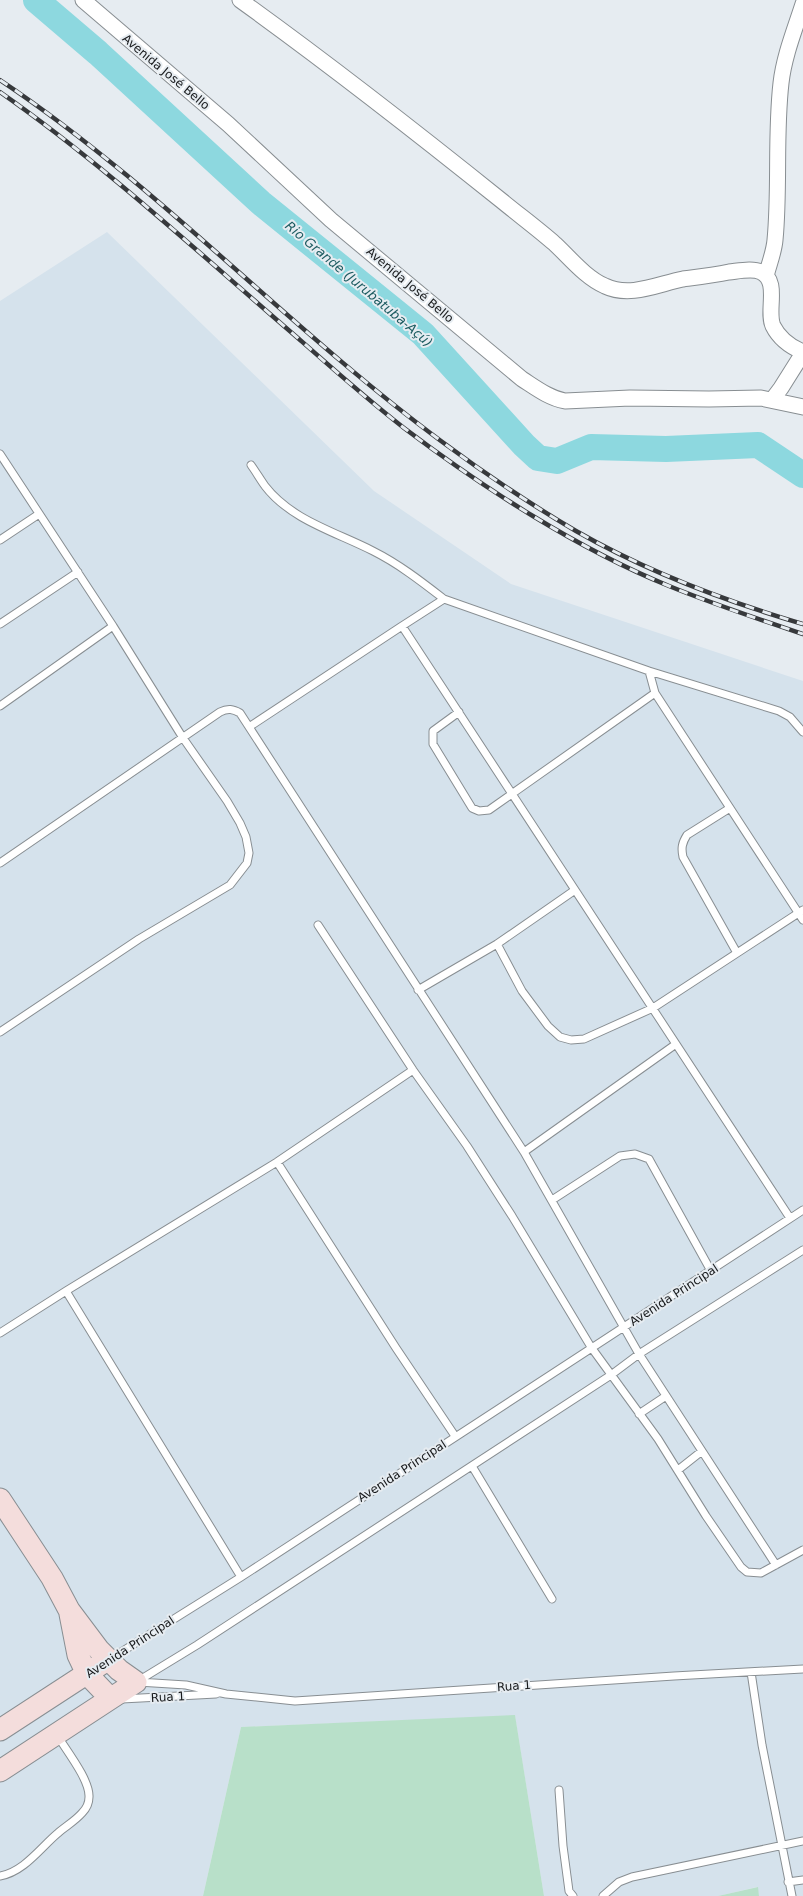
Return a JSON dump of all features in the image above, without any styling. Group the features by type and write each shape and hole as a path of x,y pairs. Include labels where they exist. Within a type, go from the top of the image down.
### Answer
{"street":[{"name":"Avenida José Bello","path":"83,0 228,124 331,220 522,379 544,394 565,401 630,398 709,400 746,398 772,400 803,406"},
{"path":"240,0 287,34 459,166 553,243 594,280 605,286 616,290 633,291 681,280 737,271 761,272 766,276 771,286 770,305 773,326 786,342 803,353 772,400"},
{"path":"766,276 775,242 779,176 779,111 781,81 787,52 803,4"},
{"path":"0,1499 52,1578 69,1610 99,1650 124,1675 136,1682 0,1771"},
{"path":"69,1610 72,1632 78,1655 87,1674 110,1698"},
{"name":"Avenida Principal","path":"0,1730 109,1660"}],"lane":[{"path":"0,1032 139,939 230,885 247,863 249,853 246,837 240,823 183,738 78,572 1,458"},
{"path":"251,465 265,486 292,510 308,521 374,552 421,581 444,599 649,671 779,711 790,717 803,732"},
{"path":"0,540 39,514"},
{"path":"0,624 78,572"},
{"path":"249,727 444,599"},
{"path":"0,706 113,626"},
{"path":"402,626 790,1218"},
{"path":"649,671 655,693 730,808 801,912 803,920"},
{"path":"459,712 433,731 433,744 472,808 479,811 489,810 655,693"},
{"path":"0,863 226,709 231,709 240,713 368,908 418,990 524,1152 639,1354 776,1565"},
{"path":"730,808 687,835 682,842 681,849 683,857 737,953"},
{"path":"418,990 497,944 575,890"},
{"path":"497,944 522,992 541,1018 560,1037 571,1040 584,1039 653,1008 801,912"},
{"path":"318,925 413,1070 467,1146 512,1216 591,1347 678,1470 706,1516 741,1567 747,1572 761,1573 803,1550"},
{"path":"524,1152 676,1044"},
{"path":"0,1333 277,1162 413,1070"},
{"path":"552,1200 620,1156 636,1154 649,1159 710,1271"},
{"path":"277,1162 396,1348 455,1436"},
{"name":"Avenida Principal","path":"109,1660 241,1577 591,1347 803,1210"},
{"path":"136,1682 197,1645 611,1375 639,1354 803,1250"},
{"path":"66,1291 241,1577"},
{"path":"639,1414 666,1396"},
{"path":"678,1470 702,1451"},
{"path":"472,1466 552,1599"},
{"name":"Rua 1","path":"136,1682 186,1685 226,1694 295,1701 803,1669"},
{"path":"751,1672 781,1845 792,1896"},
{"name":"Rua 1","path":"110,1698 150,1698 226,1694"},
{"path":"0,1876 19,1868 29,1860 82,1813 87,1806 89,1798 87,1782 59,1733"},
{"path":"559,1790 563,1846 570,1891 573,1896"},
{"path":"603,1896 619,1882 632,1877 803,1841"},
{"path":"788,1882 803,1880"}],"shaded area":[{"path":"107,232 374,491 511,584 803,681 803,1896 759,1896 757,1887 718,1896 544,1896 515,1716 241,1727 203,1896 0,1896 0,301"}],"green space":[{"path":"515,1715 544,1896 203,1896 241,1727"},
{"path":"758,1887 759,1896 718,1896"}],"waterway":[{"name":"Rio Grande (Jurubatuba-Açú)","path":"36,0 98,53 261,203 423,334 524,445 538,458 557,461 591,447 666,449 758,445 803,475"}],"railway":[{"path":"0,80 58,121 114,165 169,211 330,352 385,397 441,441 507,488 576,531 658,572 745,606 803,624"},
{"path":"0,92 78,150 189,243 338,373 404,428 498,494 566,535 635,571 702,599 803,634"}]}
